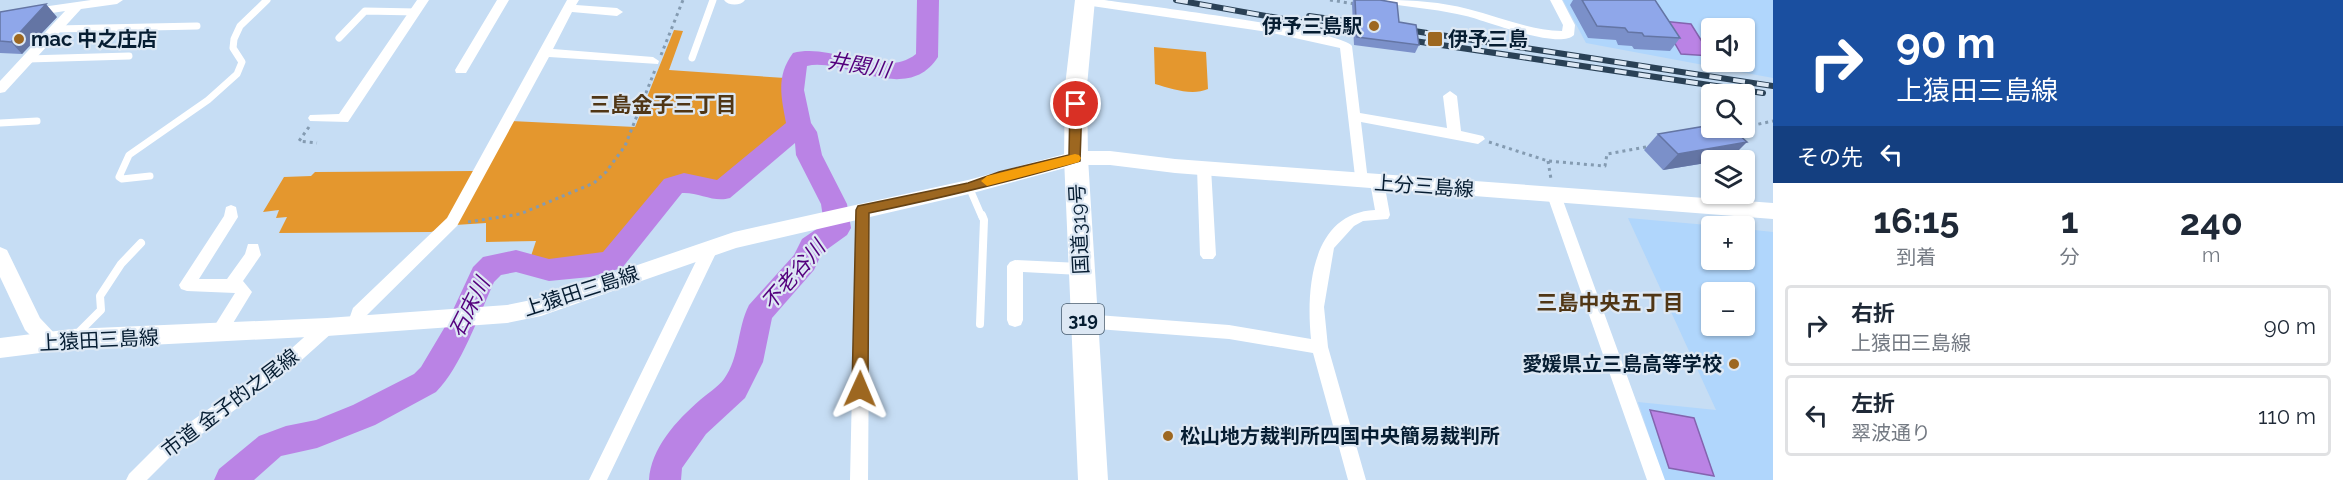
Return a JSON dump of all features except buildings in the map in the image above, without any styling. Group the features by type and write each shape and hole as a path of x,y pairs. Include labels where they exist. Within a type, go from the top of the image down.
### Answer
{"highway":[{"name":"319","path":"1076,158 1077,86 1085,1"},
{"name":"国道319号","path":"1076,158 1080,269 1093,480"}],"main road":[{"name":"上分三島線","path":"1076,158 1110,158 1369,182 1773,212"},
{"name":"上猿田三島線","path":"0,348 61,340 327,327 507,314 541,307 735,240 845,213 969,187 1010,174 1076,158"}],"street":[{"path":"0,17 117,0"},
{"path":"315,118 343,119 423,0"},
{"path":"461,70 503,0"},
{"path":"730,0 739,0"},
{"path":"1398,1 1466,12 1532,33 1568,35 1569,25 1556,0"},
{"path":"1085,1 1268,28 1337,42 1346,46 1353,116 1369,182 1383,215 1360,216 1349,222 1327,246 1316,307 1320,347 1357,480"},
{"path":"355,324 359,313 452,222 571,4 617,12"},
{"path":"0,89 76,7"},
{"path":"544,52 657,61"},
{"path":"1450,96 1454,132"},
{"path":"1353,116 1454,132 1479,139"},
{"path":"1204,168 1208,255"},
{"path":"1554,195 1656,480"},
{"path":"218,333 244,292 239,286 187,285 231,217 231,211"},
{"path":"845,213 859,480"},
{"path":"231,286 253,255 253,248"},
{"path":"598,480 710,249"},
{"path":"0,255 32,324 61,340"},
{"path":"1015,320 1014,266 1080,269"},
{"path":"1084,321 1229,332 1320,347"},
{"name":"市道 金子的之尾線","path":"135,480 164,451 289,361 327,327"}],"lane":[{"path":"150,176 119,177 129,155 208,100 237,74 242,62 233,48 234,40 248,19 267,0"},
{"path":"692,58 713,0"},
{"path":"339,38 365,11 416,12"},
{"path":"56,29 197,26"},
{"path":"28,59 129,56"},
{"path":"0,123 37,121"},
{"path":"969,187 984,220 980,324"},
{"path":"61,340 101,310 100,296 121,264 141,243"}],"path":[{"path":"452,222 520,214 601,178 623,153 657,61 683,0"},
{"path":"1331,0 1364,5"},
{"path":"315,118 299,141 317,143"},
{"path":"1755,125 1773,121"},
{"path":"1479,139 1548,160 1605,166 1607,154 1651,146"}],"shaded area":[{"path":"1563,0 1773,0 1773,78 1741,72 1755,72 1755,18 1701,18 1701,65 1586,43"},
{"path":"1662,21 1691,24 1701,40 1701,55 1681,54"},
{"path":"674,30 683,31 669,70 785,78 792,126 760,151 729,183 722,186 680,180 667,184 608,255 594,262 557,266 530,259 536,241 486,242 486,223 455,225 431,232 279,233 287,217 276,218 279,210 263,212 284,177 311,176 315,172 474,171 511,121 635,127"},
{"path":"1154,47 1206,52 1208,89 1189,92 1155,84"},
{"name":"愛媛県立三島高等学校","path":"1628,218 1701,224 1701,270 1755,270 1755,230 1773,232 1773,480 1664,480 1638,402 1716,410"},
{"path":"1650,410 1694,418 1714,476 1669,468"}],"waterway":[{"name":"井関川","path":"799,126 792,81 796,65 801,58 833,60 885,71 901,71 915,67 927,57 928,0"},
{"name":"石床川","path":"230,480 270,446 286,440 317,434 364,415 425,383 432,376 458,331 483,275 493,265 516,261 549,270 590,266 612,260 673,186 690,183 721,191 799,126"},
{"name":"不老谷川","path":"665,480 666,464 695,424 734,389 748,362 759,313 804,262 812,246 838,228 834,204 809,155 805,132 799,126"}],"railway":[{"path":"1176,0 1363,33"},
{"path":"1309,16 1353,22"},
{"path":"1401,29 1773,86"},
{"path":"1401,39 1763,93"}],"slow traffic":[{"path":"987,181 1075,158"}],"place":[{"name":"伊予三島駅","path":"1374,26"},
{"name":"mac 中之庄店","path":"19,39"},
{"name":"伊予三島","path":"1435,39"},
{"name":"愛媛県立三島高等学校","path":"1734,364"},
{"name":"松山地方裁判所四国中央簡易裁判所","path":"1168,436"}],"district":[{"name":"三島金子三丁目","path":"663,104"},
{"name":"三島中央五丁目","path":"1610,302"}],"route":[{"path":"860,389 863,210 969,187 999,177 1076,158 1076,104"}]}
